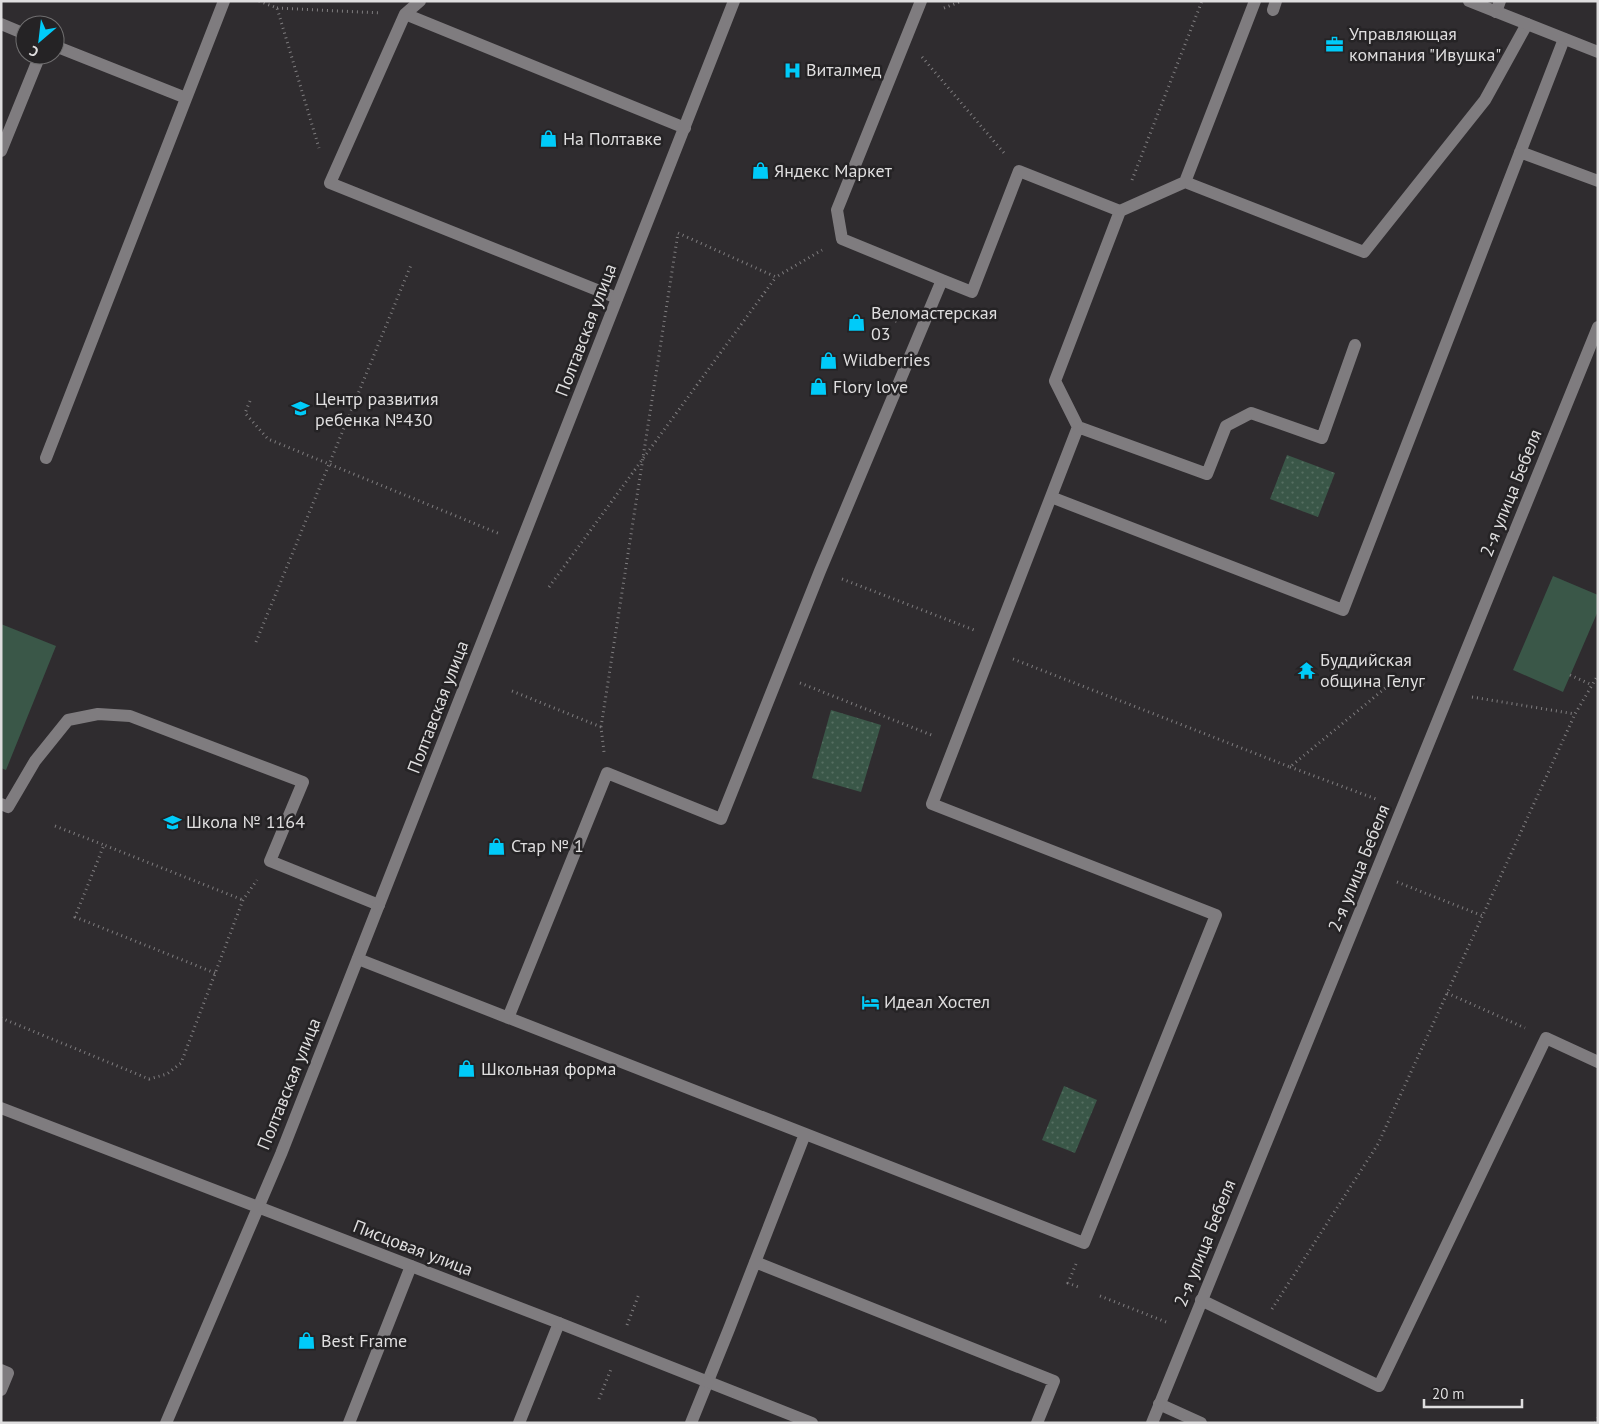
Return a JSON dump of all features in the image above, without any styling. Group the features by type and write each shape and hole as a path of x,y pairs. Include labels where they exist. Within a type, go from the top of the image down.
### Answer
{"street":[{"path":"46,458 224,1"},
{"path":"420,1 405,14 330,182 617,298"},
{"name":"Полтавская улица","path":"166,1423 281,1154 734,1"},
{"path":"921,1 837,210 842,239 972,292 1019,171 1120,211"},
{"path":"1255,1 1185,182 1120,211 1055,381 1078,427 1207,474 1226,426 1251,413 1322,438 1355,345"},
{"path":"1469,1 1498,7 1527,24 1598,52"},
{"path":"405,14 684,128"},
{"path":"1,24 15,30"},
{"path":"1185,182 1364,252 1485,100 1527,24"},
{"path":"1051,497 1343,610 1564,39"},
{"path":"65,50 186,98"},
{"path":"1,151 36,65"},
{"path":"1520,152 1598,181"},
{"path":"508,1018 607,773 721,819 820,571 942,280"},
{"name":"2-я улица Бебеля","path":"1152,1423 1598,327"},
{"path":"358,959 1084,1243 1216,915 932,804 1078,427"},
{"path":"1,804 8,807 35,761 68,720 98,714 130,716 303,782 270,861 379,904"},
{"path":"1201,1300 1378,1386 1546,1038 1598,1062"},
{"name":"Писцовая улица","path":"1,1108 258,1206 812,1423"},
{"path":"691,1423 804,1134"},
{"path":"755,1262 1054,1381 1037,1423"},
{"path":"349,1423 411,1266"},
{"path":"519,1423 559,1323"},
{"path":"1,1370 8,1373 1,1390"},
{"path":"1159,1404 1201,1423"}],"path":[{"path":"259,1 277,8 405,14"},
{"path":"1120,211 1202,1"},
{"path":"277,8 330,182"},
{"path":"906,38 1019,171"},
{"path":"607,773 601,727 678,233 776,277"},
{"path":"549,587 776,277 842,239"},
{"path":"256,642 411,265"},
{"path":"250,401 245,413 268,439 521,543"},
{"path":"820,571 996,638"},
{"path":"991,651 1376,799"},
{"path":"779,675 955,744"},
{"path":"1570,675 1592,684"},
{"path":"1260,1329 1378,1144 1575,714 1598,675"},
{"path":"1290,766 1389,685 1422,684 1449,694 1575,714"},
{"path":"512,691 601,727"},
{"path":"55,826 243,900"},
{"path":"104,845 75,917 215,973"},
{"path":"1,1018 149,1079 167,1074 181,1063 243,900 270,861"},
{"path":"1376,873 1482,916"},
{"path":"1447,993 1546,1038"},
{"path":"1081,1288 1068,1283 1084,1243"},
{"path":"626,1328 639,1294"},
{"path":"1100,1296 1166,1322"},
{"path":"600,1399 612,1365"},
{"path":"1595,1423 1598,1418"}],"green space":[{"path":"1287,455 1335,473 1318,517 1270,499"},
{"path":"1553,576 1598,595 1598,611 1563,692 1513,670"},
{"path":"1,624 56,646 6,770 1,768"},
{"path":"831,710 881,725 861,792 812,778"},
{"path":"1064,1086 1097,1100 1075,1153 1042,1140"}],"place":[{"name":"Управляющая компания \"Ивушка\"","path":"1335,44"},
{"name":"Виталмед","path":"792,70"},
{"name":"На Полтавке","path":"549,139"},
{"name":"Яндекс Маркет","path":"760,171"},
{"name":"Веломастерская 03","path":"857,323"},
{"name":"Wildberries","path":"829,360"},
{"name":"Flory love","path":"819,387"},
{"name":"Центр развития ребенка №430","path":"301,409"},
{"name":"Буддийская община Гелуг","path":"1306,670"},
{"name":"Школа № 1164","path":"172,822"},
{"name":"Стар № 1","path":"497,846"},
{"name":"Идеал Хостел","path":"870,1002"},
{"name":"Школьная форма","path":"467,1069"},
{"name":"Best Frame","path":"307,1341"}]}
